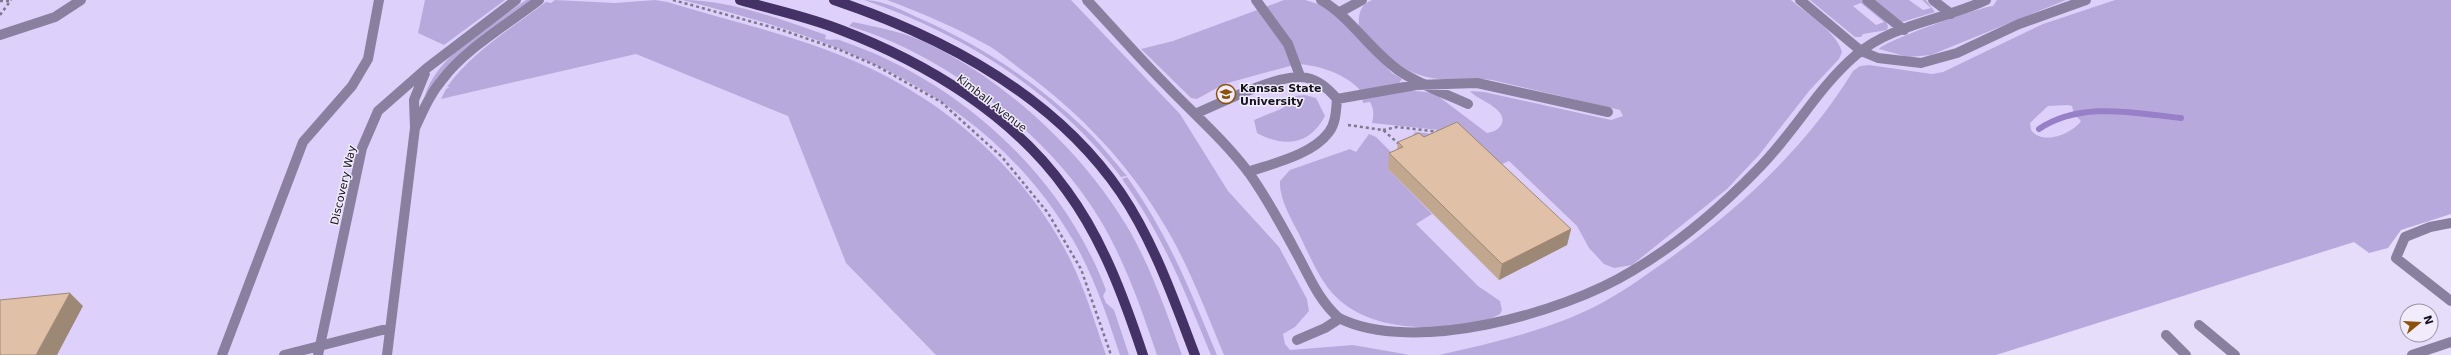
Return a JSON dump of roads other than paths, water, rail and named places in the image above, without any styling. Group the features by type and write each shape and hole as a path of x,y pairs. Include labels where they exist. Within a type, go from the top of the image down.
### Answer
{"main road":[{"name":"Kimball Avenue","path":"740,0 841,30 910,60 970,98 1004,125 1030,149 1060,183 1088,223 1108,261 1143,355"},
{"name":"Kimball Avenue","path":"834,0 900,22 956,50 999,76 1064,129 1108,176 1127,203 1155,257 1195,355"}],"street":[{"path":"0,35 55,17 81,0"},
{"path":"222,355 303,142 352,86 368,59 379,0"},
{"name":"Discovery Way","path":"320,350 362,148 378,111 427,68 516,0"},
{"path":"387,355 415,128 427,102 442,79 468,54 539,0"},
{"path":"1087,0 1167,86 1197,113 1248,172 1270,207 1320,298 1339,319 1357,331 1378,338 1421,342 1451,340 1515,327 1586,298 1648,263 1695,228 1755,174 1849,60 1879,39 1986,0"},
{"path":"1256,0 1288,42 1297,60 1300,76"},
{"path":"1321,0 1340,12 1362,38 1388,63 1414,80 1426,84 1468,104"},
{"path":"1340,12 1362,0"},
{"path":"1800,0 1861,51 1878,58 1921,63 1938,60 2025,22 2086,0"},
{"path":"1867,0 1904,30"},
{"path":"1933,0 1951,14"},
{"path":"415,128 411,114 414,94 427,68"},
{"path":"1197,113 1245,94 1300,76 1314,79 1329,89 1337,99 1335,118 1329,132 1316,143 1248,172"},
{"path":"1337,99 1426,84 1460,83 1492,85 1608,112"},
{"path":"2451,223 2430,227 2405,237 2396,258 2451,301"},
{"path":"1297,340 1325,328 1339,319"},
{"path":"2199,325 2235,355"},
{"path":"284,355 320,350 390,328"},
{"path":"2166,335 2186,355"},
{"path":"2412,355 2451,342"}],"waterway":[{"path":"2039,129 2055,120 2090,112 2126,112 2181,118"}],"place":[{"name":"Kansas State University","path":"1226,94"}]}
